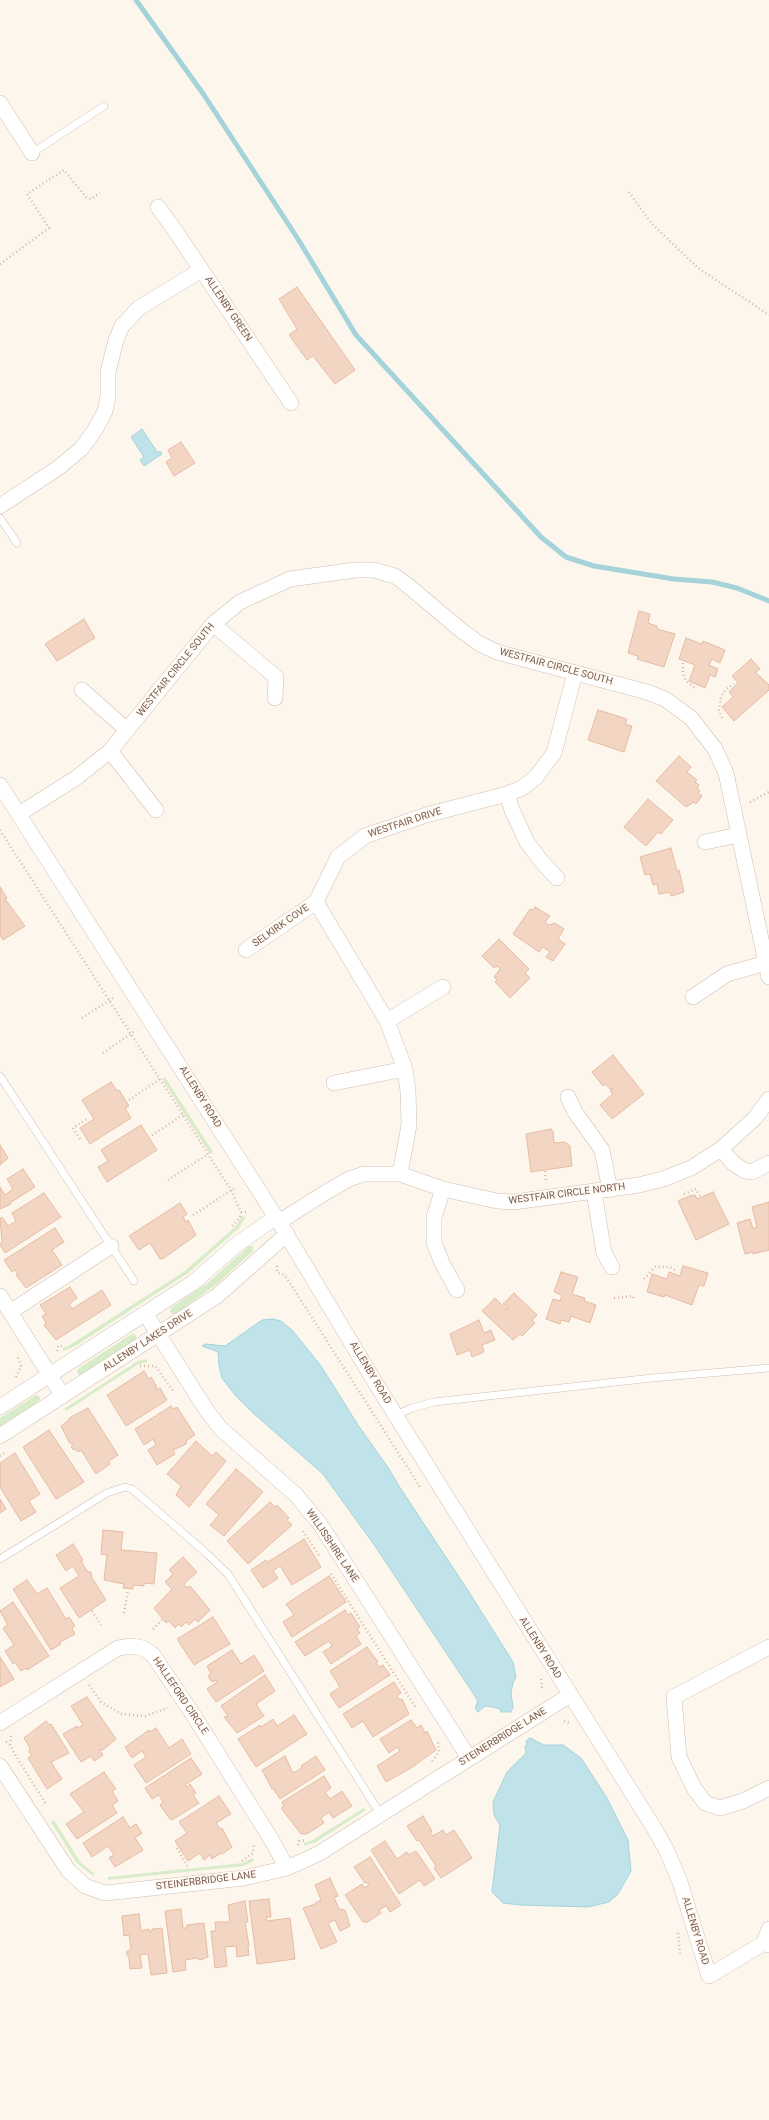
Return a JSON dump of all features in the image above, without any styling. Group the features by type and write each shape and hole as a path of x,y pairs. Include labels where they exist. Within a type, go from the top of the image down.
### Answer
{"street":[{"path":"0,103 32,153"},
{"path":"158,207 201,270"},
{"name":"ALLENBY GREEN","path":"0,506 58,468 81,449 96,430 105,411 108,397 108,372 116,340 122,326 139,308 201,270 291,403"},
{"name":"WESTFAIR CIRCLE SOUTH","path":"19,814 76,778 110,751 213,624 240,602 290,579 355,570 374,570 395,576 480,644 497,652 657,695 681,709 705,733 721,759 726,773 738,835"},
{"path":"213,624 276,677 275,698"},
{"name":"WESTFAIR DRIVE","path":"316,902 338,857 365,836 426,815 507,794 522,788 536,777 554,753 575,673"},
{"path":"82,690 127,730"},
{"path":"110,751 156,810"},
{"name":"ALLENBY ROAD","path":"0,785 281,1224 396,1415 667,1851 680,1882 709,1976 767,1939"},
{"path":"507,794 512,810 527,842 541,861 557,878"},
{"path":"693,997 727,974 767,970 738,835 705,842"},
{"path":"316,902 387,1021 405,1069 408,1091 409,1124 400,1174"},
{"name":"SELKIRK COVE","path":"246,950 316,902"},
{"path":"387,1021 443,987"},
{"path":"334,1083 405,1069"},
{"path":"568,1097 575,1112 602,1150 610,1190"},
{"name":"WESTFAIR CIRCLE NORTH","path":"281,1224 349,1179 364,1174 400,1174 443,1189 497,1201 514,1202 639,1186 663,1179 690,1168 721,1150 754,1118 769,1099"},
{"path":"721,1150 733,1163 745,1171 752,1172 769,1163"},
{"path":"443,1189 437,1207 433,1232 434,1243 443,1265 457,1290"},
{"path":"594,1192 604,1253 612,1268"},
{"path":"0,1407 194,1282 236,1245 281,1224"},
{"name":"ALLENBY LAKES DRIVE","path":"0,1436 159,1335 217,1296 281,1224"},
{"path":"10,1312 111,1246"},
{"path":"0,1296 63,1396"},
{"name":"WILLISSHIRE LANE","path":"146,1313 205,1408 220,1428 296,1495 312,1514 469,1758"},
{"name":"HALLEFORD CIRCLE","path":"0,1723 118,1648 132,1646 143,1648 153,1655 186,1703 271,1839 287,1868"},
{"path":"769,1647 674,1697 679,1757 694,1788 705,1803 720,1808 744,1801 769,1788"},
{"name":"STEINERBRIDGE LANE","path":"0,1766 68,1870 80,1883 92,1889 105,1892 115,1892 236,1879 287,1868 318,1854 570,1695"}],"lane":[{"path":"32,153 104,106"},
{"path":"0,518 17,543"},
{"path":"0,1076 134,1281"},
{"path":"396,1415 412,1408 434,1402 652,1378 769,1368"},
{"path":"0,1559 107,1493 125,1487 132,1489 204,1551 228,1574 380,1815"}],"path":[{"path":"0,264 49,228 27,194 64,170 86,197 91,199 100,193"},
{"path":"629,192 652,224 698,268 769,315"},
{"path":"683,663 684,678 695,688"},
{"path":"722,718 719,706 721,698 725,690 734,684"},
{"path":"750,802 769,792"},
{"path":"0,830 231,1190 241,1212 240,1218 231,1228"},
{"path":"82,1018 113,998"},
{"path":"103,1053 135,1031"},
{"path":"128,1100 160,1079"},
{"path":"152,1134 183,1115"},
{"path":"80,1138 73,1128 87,1119"},
{"path":"168,1180 208,1154"},
{"path":"545,1171 547,1187"},
{"path":"192,1215 235,1188"},
{"path":"684,1194 696,1189 700,1196"},
{"path":"241,1212 246,1212"},
{"path":"277,1266 277,1272 284,1275 288,1280 422,1491"},
{"path":"644,1279 655,1267 670,1266 677,1271"},
{"path":"614,1298 633,1296 634,1299"},
{"path":"57,1351 58,1346 69,1344"},
{"path":"15,1378 20,1369 20,1363 16,1354"},
{"path":"137,1368 143,1365 155,1366 177,1397"},
{"path":"20,1369 26,1370"},
{"path":"0,1456 12,1448"},
{"path":"300,1527 323,1562"},
{"path":"327,1568 419,1712"},
{"path":"124,1613 128,1590"},
{"path":"92,1611 101,1625"},
{"path":"153,1629 162,1620"},
{"path":"538,1674 542,1687 546,1688"},
{"path":"82,1686 88,1683 92,1691 101,1702 122,1714 145,1716 168,1708"},
{"path":"166,1704 172,1714"},
{"path":"564,1721 571,1725"},
{"path":"10,1745 10,1736 14,1732"},
{"path":"428,1764 438,1757 440,1746 434,1736"},
{"path":"6,1742 10,1745 48,1808"},
{"path":"439,1752 444,1752"},
{"path":"298,1845 299,1841 309,1839"},
{"path":"235,1862 247,1859 253,1853 253,1842"},
{"path":"177,1848 188,1867"},
{"path":"253,1853 258,1855"},
{"path":"181,1868 194,1866"},
{"path":"677,1928 680,1954"}],"green space":[{"path":"165,1077 213,1152 210,1154 162,1079"},
{"path":"242,1216 245,1217 240,1227 188,1273 77,1345 63,1351 63,1348 185,1271 236,1226"},
{"path":"249,1246 253,1246 253,1251 217,1284 175,1314 172,1314 170,1311 172,1307 209,1282"},
{"path":"134,1334 136,1336 136,1340 81,1375 78,1374 77,1371 79,1368 130,1335"},
{"path":"147,1359 147,1362 137,1365 66,1411 64,1409 138,1361"},
{"path":"36,1395 40,1397 39,1402 0,1427 0,1418"},
{"path":"364,1808 366,1810 316,1842 304,1846 304,1843 311,1841"},
{"path":"54,1820 81,1863 94,1873 93,1876 76,1862 51,1822"},
{"path":"252,1858 254,1860 252,1862 243,1866 108,1880 108,1877 243,1863"}],"water":[{"path":"142,429 158,453 160,451 162,454 144,466 140,460 144,457 131,437"},
{"path":"273,1319 281,1321 292,1330 321,1366 513,1662 516,1677 511,1693 513,1707 511,1712 501,1712 500,1709 485,1706 478,1712 475,1708 478,1701 471,1690 375,1546 323,1474 253,1413 235,1395 222,1378 218,1352 202,1346 206,1344 225,1346 262,1320"},
{"path":"530,1738 544,1745 563,1745 581,1758 607,1798 628,1840 631,1871 618,1894 609,1902 588,1907 520,1905 503,1903 492,1892 500,1825 494,1815 493,1802 507,1772 526,1753 526,1741"}],"building":[{"path":"297,287 355,370 335,384 313,356 307,360 289,335 297,329 279,299"},
{"path":"181,442 195,463 174,476 166,462 172,458 168,450"},
{"path":"639,611 650,614 648,623 657,626 657,629 675,634 664,667 637,659 638,656 628,653"},
{"path":"84,619 95,638 57,661 45,644"},
{"path":"686,638 702,644 703,641 725,650 720,663 712,659 709,665 718,669 715,677 710,675 705,688 689,681 695,665 679,659"},
{"path":"751,659 760,669 755,672 769,685 769,690 734,721 722,707 733,697 729,692 738,683 732,676"},
{"path":"598,710 627,719 625,724 632,726 624,752 588,740"},
{"path":"679,756 691,767 687,772 697,780 695,782 699,785 697,788 700,791 698,793 702,796 696,804 694,802 686,807 656,781"},
{"path":"648,799 673,820 661,834 658,832 646,846 624,827"},
{"path":"671,848 677,871 679,870 684,892 671,896 670,892 659,894 657,884 653,885 650,874 645,875 640,857"},
{"path":"0,887 7,898 5,899 25,926 3,940 0,935"},
{"path":"535,907 550,916 545,922 549,925 555,923 564,929 558,939 565,944 553,961 546,957 550,952 543,947 539,952 513,934 530,909 533,910"},
{"path":"499,939 529,969 525,973 530,978 510,998 495,982 497,980 494,977 500,969 497,966 494,968 482,956"},
{"path":"613,1055 644,1094 612,1119 600,1105 613,1094 610,1091 613,1089 610,1089 605,1084 603,1086 592,1072"},
{"path":"111,1082 117,1091 119,1090 129,1106 125,1108 131,1118 90,1144 80,1128 94,1119 82,1100"},
{"path":"141,1125 157,1150 107,1182 98,1167 108,1161 101,1150"},
{"path":"551,1129 551,1131 553,1131 554,1143 565,1142 570,1146 572,1166 531,1172 526,1134"},
{"path":"0,1145 8,1158 0,1165"},
{"path":"23,1169 35,1187 10,1203 11,1204 0,1209 0,1187 5,1195 13,1189 7,1179"},
{"path":"713,1192 729,1224 696,1240 678,1201 692,1195 695,1195 697,1199"},
{"path":"44,1193 61,1217 5,1253 0,1245 2,1242 0,1219 2,1217 8,1226 16,1221 12,1213"},
{"path":"769,1202 769,1250 753,1254 753,1252 745,1254 737,1223 750,1219 753,1229 757,1227 752,1207"},
{"path":"180,1203 187,1214 183,1217 186,1222 188,1220 196,1235 164,1258 160,1259 150,1243 139,1250 129,1236"},
{"path":"55,1228 64,1242 52,1250 62,1265 26,1288 16,1275 18,1274 15,1270 12,1272 4,1260"},
{"path":"683,1266 708,1273 704,1286 699,1285 692,1305 665,1295 664,1297 647,1292 652,1274 667,1279 669,1272 680,1276"},
{"path":"561,1272 578,1277 572,1294 585,1298 584,1301 596,1305 590,1323 571,1316 569,1322 561,1320 560,1324 546,1319 553,1299 560,1301 562,1295 554,1292"},
{"path":"70,1287 77,1298 69,1304 72,1309 102,1290 111,1305 56,1340 44,1325 46,1323 42,1316 46,1314 40,1305"},
{"path":"514,1293 537,1315 532,1320 535,1323 522,1336 520,1334 513,1340 482,1311 495,1298 506,1309 508,1308 503,1304"},
{"path":"479,1320 484,1333 491,1330 495,1340 482,1345 484,1352 472,1357 470,1350 457,1355 450,1334"},
{"path":"144,1371 149,1379 151,1377 157,1387 155,1388 156,1390 160,1388 167,1400 126,1426 107,1395"},
{"path":"171,1406 173,1409 177,1407 195,1435 187,1440 186,1444 173,1450 175,1454 157,1465 148,1450 156,1445 153,1439 144,1445 135,1429"},
{"path":"88,1408 118,1455 109,1461 110,1464 96,1474 81,1450 78,1452 76,1449 74,1450 71,1447 73,1445 69,1442 61,1426 69,1420 69,1418"},
{"path":"49,1430 84,1482 56,1499 23,1447"},
{"path":"196,1441 212,1456 216,1452 226,1461 189,1507 176,1495 181,1486 167,1474"},
{"path":"15,1453 40,1494 29,1501 36,1512 21,1521 0,1487 0,1463"},
{"path":"236,1469 263,1492 224,1536 210,1525 219,1515 206,1504"},
{"path":"0,1499 6,1509 0,1513"},
{"path":"270,1502 275,1507 277,1505 289,1518 287,1520 292,1525 248,1564 227,1541"},
{"path":"103,1530 123,1532 121,1550 157,1553 154,1584 144,1583 144,1586 133,1585 133,1589 123,1588 124,1584 104,1580 107,1555 101,1554"},
{"path":"304,1539 321,1567 292,1585 280,1566 273,1571 278,1578 263,1588 251,1570 266,1560 268,1562"},
{"path":"73,1544 83,1560 81,1561 88,1572 91,1572 92,1578 106,1600 79,1618 60,1588 79,1576 73,1566 66,1571 56,1555"},
{"path":"183,1557 197,1572 184,1584 187,1588 190,1586 210,1610 198,1622 195,1619 189,1625 186,1622 181,1627 179,1624 175,1628 169,1621 166,1623 154,1608 172,1589 165,1582 173,1574 169,1570"},
{"path":"329,1576 346,1602 292,1637 283,1622 294,1615 286,1604"},
{"path":"27,1580 37,1594 47,1588 66,1619 69,1617 75,1626 72,1628 75,1634 60,1642 61,1644 51,1650 13,1589"},
{"path":"13,1602 49,1656 27,1670 26,1668 21,1671 15,1662 13,1664 5,1651 14,1645 3,1628 8,1625 0,1611"},
{"path":"345,1610 348,1615 351,1613 360,1627 357,1629 360,1633 356,1636 361,1644 331,1664 323,1652 332,1646 329,1641 305,1656 295,1642"},
{"path":"213,1617 230,1644 194,1665 177,1639"},
{"path":"367,1647 378,1662 376,1663 379,1667 383,1665 390,1675 339,1708 330,1694 340,1687 330,1671"},
{"path":"232,1650 241,1664 254,1655 264,1671 216,1702 207,1689 217,1682 216,1680 212,1682 208,1676 211,1674 207,1666"},
{"path":"0,1657 14,1679 0,1687"},
{"path":"265,1675 275,1691 256,1704 264,1716 237,1733 224,1717 228,1716 221,1706"},
{"path":"394,1682 401,1693 397,1696 400,1700 402,1699 409,1714 373,1737 363,1721 352,1728 343,1714"},
{"path":"87,1697 116,1739 103,1750 99,1749 103,1755 94,1761 91,1756 81,1762 63,1734 77,1726 78,1728 83,1725 71,1706"},
{"path":"294,1715 307,1734 256,1767 238,1739 260,1725 261,1727 273,1719 277,1726"},
{"path":"411,1720 417,1728 421,1725 425,1733 427,1731 436,1750 411,1768 386,1782 377,1766 400,1751 397,1747 389,1753 380,1739"},
{"path":"46,1721 49,1725 51,1724 69,1753 51,1762 62,1779 47,1789 28,1758 32,1756 29,1752 30,1748 24,1738"},
{"path":"156,1728 169,1748 182,1739 191,1754 146,1783 134,1765 146,1757 142,1751 132,1758 125,1747 149,1730 150,1732"},
{"path":"285,1756 293,1773 302,1768 301,1766 316,1756 325,1770 280,1799 273,1788 272,1789 262,1770"},
{"path":"191,1758 202,1774 185,1785 187,1787 190,1784 196,1793 193,1795 199,1803 172,1820 160,1805 163,1802 159,1795 152,1799 145,1788"},
{"path":"104,1772 116,1789 112,1791 118,1801 112,1805 117,1813 77,1839 66,1824 84,1812 70,1794"},
{"path":"324,1776 331,1788 325,1792 330,1799 342,1791 352,1806 333,1818 329,1812 321,1818 324,1823 307,1834 301,1834 281,1808 284,1806 282,1802"},
{"path":"219,1796 231,1814 216,1823 220,1829 222,1828 232,1847 212,1859 210,1855 204,1860 200,1853 188,1861 175,1841 187,1833 179,1822"},
{"path":"423,1816 432,1831 430,1832 433,1836 443,1830 446,1835 454,1830 472,1858 441,1878 434,1868 436,1866 419,1840 417,1841 407,1826"},
{"path":"123,1817 130,1828 136,1824 142,1833 135,1838 143,1850 115,1867 109,1858 114,1855 108,1846 92,1857 83,1843"},
{"path":"385,1841 397,1859 407,1852 409,1855 416,1851 435,1879 424,1886 420,1880 399,1894 371,1850"},
{"path":"370,1857 401,1905 390,1912 386,1906 379,1910 381,1913 366,1923 365,1921 363,1922 345,1895 362,1884 364,1888 369,1885 366,1882 365,1883 354,1867"},
{"path":"330,1878 338,1896 334,1897 339,1909 345,1910 350,1926 340,1931 335,1920 328,1923 337,1942 321,1949 303,1908 316,1904 315,1903 321,1900 315,1885"},
{"path":"269,1899 271,1917 266,1917 267,1921 290,1918 295,1959 257,1964 249,1901"},
{"path":"245,1901 248,1922 245,1922 249,1945 249,1955 237,1957 236,1946 225,1947 227,1966 215,1968 211,1931 216,1931 215,1922 230,1922 228,1905"},
{"path":"181,1909 183,1928 187,1928 187,1925 204,1923 208,1957 200,1960 197,1958 185,1960 186,1970 173,1972 165,1911"},
{"path":"139,1914 141,1931 149,1929 149,1932 152,1931 152,1929 162,1928 167,1973 151,1975 148,1954 140,1955 142,1968 130,1969 129,1958 126,1952 131,1949 129,1935 124,1936 122,1916"}],"waterway":[{"path":"136,0 204,95 298,239 356,335 541,537 566,557 594,566 674,579 712,582 737,588 769,601"}]}
